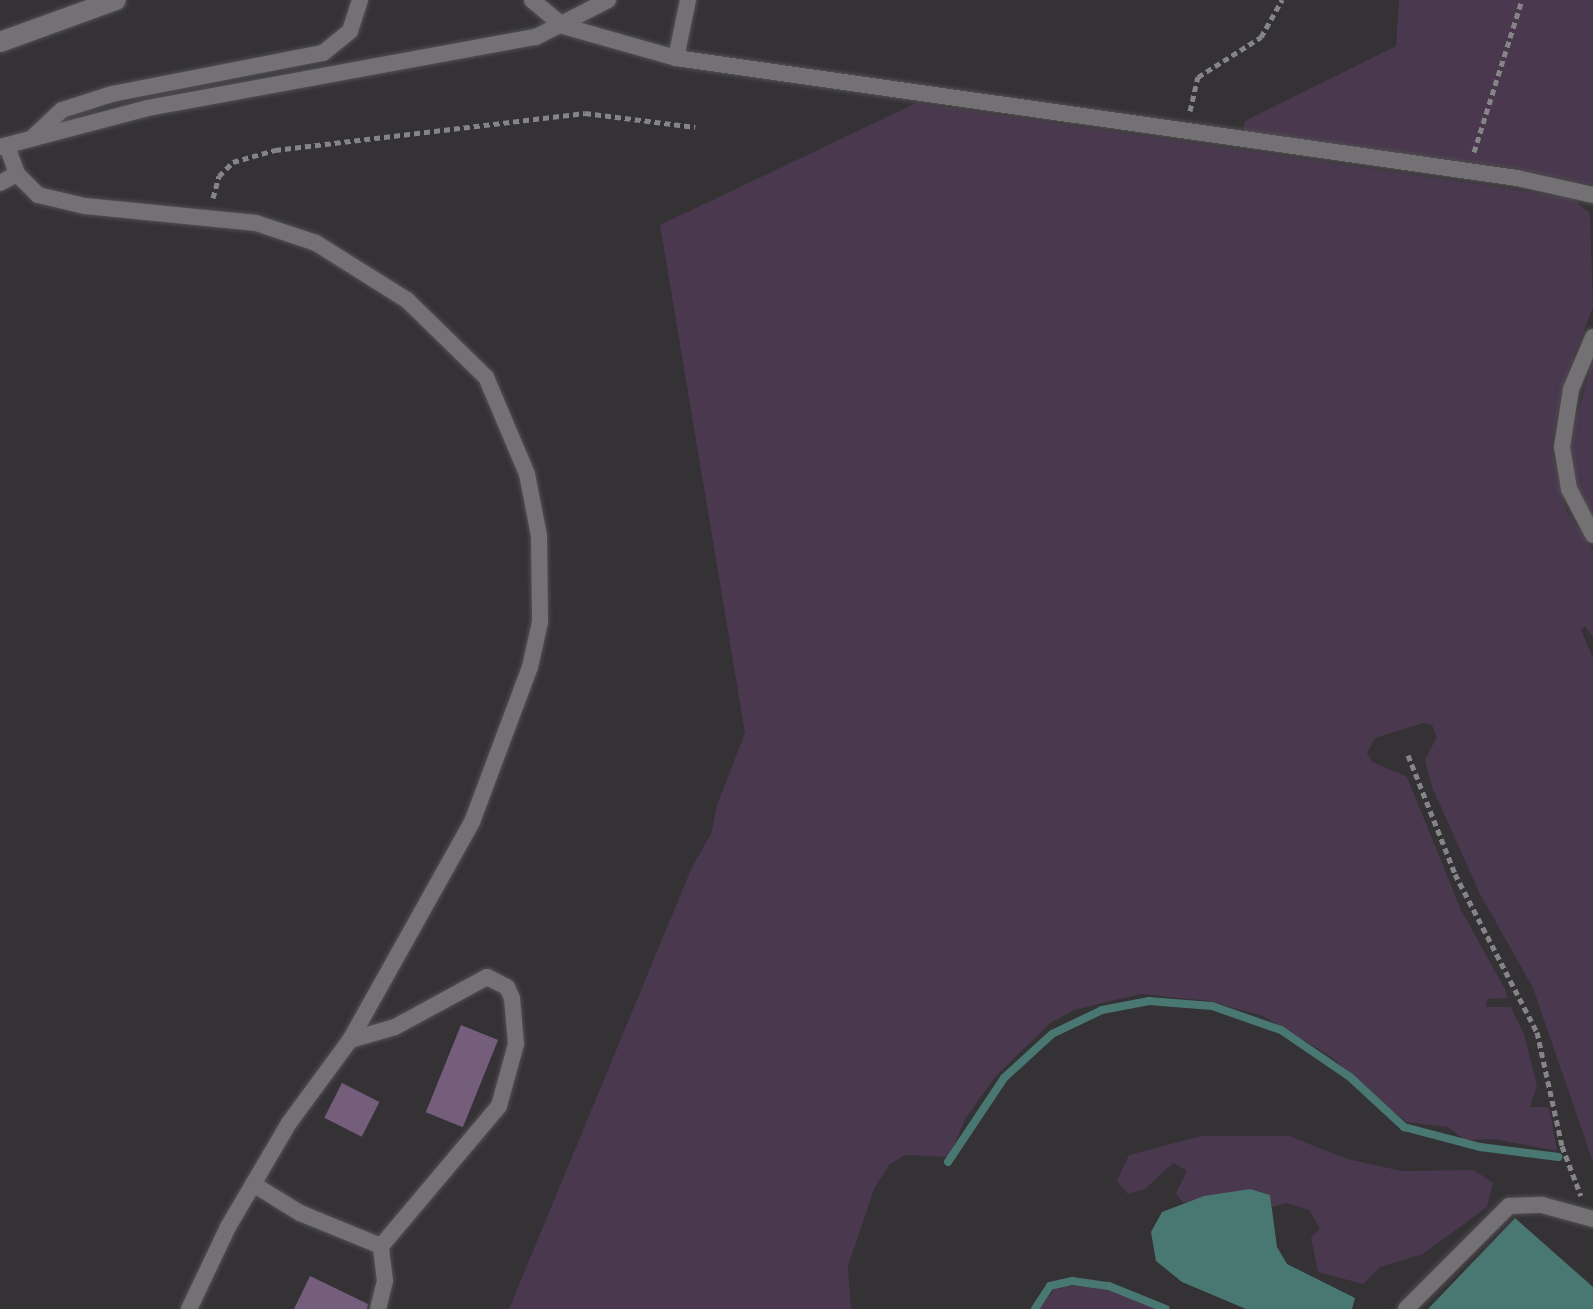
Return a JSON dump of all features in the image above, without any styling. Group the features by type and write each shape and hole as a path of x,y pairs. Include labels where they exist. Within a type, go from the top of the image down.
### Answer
{"street":[{"path":"0,42 116,0"}],"lane":[{"path":"29,140 62,110 112,94 323,53 350,31 360,0"},
{"path":"532,0 563,26 676,58 1468,171 1593,195"},
{"path":"189,1309 253,1184 289,1123 350,1040 445,878 496,768 540,622 539,536 527,474 486,377 436,325 357,265 316,243 256,223 210,215 65,202 38,195 17,174 3,146 148,108 438,58 563,26 608,0"},
{"path":"676,58 688,0"},
{"path":"0,183 17,174"},
{"path":"1593,337 1571,389 1562,447 1569,489 1593,535"},
{"path":"350,1040 395,1027 487,977 507,987 512,998 516,1044 499,1106 381,1246 385,1281 378,1309"},
{"path":"253,1184 300,1213 381,1246"},
{"path":"1406,1309 1509,1206 1528,1203 1592,1217"}],"path":[{"path":"1190,111 1198,77 1261,37 1282,0"},
{"path":"1468,171 1522,0"},
{"path":"210,215 216,181 225,168 275,150 585,113 695,127"},
{"path":"1408,755 1455,874 1537,1032 1562,1146 1592,1217"}],"shaded area":[{"path":"1399,0 1593,0 1593,185 1514,168 1243,133 1245,121 1396,46"},
{"path":"916,103 1512,189 1572,199 1590,213 1593,307 1563,384 1551,447 1566,510 1593,550 1593,637 1585,626 1581,630 1593,658 1593,1162 1533,988 1480,894 1432,787 1425,760 1437,737 1432,725 1423,723 1375,738 1367,753 1372,762 1407,777 1461,910 1505,989 1508,998 1487,999 1486,1007 1511,1007 1525,1037 1537,1086 1530,1107 1549,1107 1557,1151 1495,1139 1465,1140 1448,1127 1406,1122 1330,1056 1263,1016 1209,1001 1141,994 1077,1009 1050,1023 996,1076 965,1119 949,1157 905,1155 889,1165 874,1189 848,1266 851,1309 509,1309 692,867 711,834 717,805 745,733 660,225"},
{"path":"1593,359 1593,525 1576,486 1568,448"},
{"path":"1201,1136 1289,1136 1347,1159 1402,1171 1474,1170 1493,1183 1487,1207 1423,1254 1380,1267 1363,1284 1318,1272 1311,1238 1320,1228 1309,1210 1286,1203 1272,1207 1270,1195 1250,1189 1183,1203 1176,1193 1187,1171 1173,1163 1145,1189 1128,1194 1117,1181 1129,1155"},
{"path":"1250,1189 1270,1195 1277,1247 1287,1264 1355,1298 1352,1309 1246,1309 1182,1282 1156,1261 1151,1232 1162,1212 1204,1196"},
{"path":"1515,1218 1593,1287 1593,1309 1428,1309"},
{"path":"1068,1286 1105,1288 1155,1309 1039,1309 1054,1290"}],"building":[{"path":"461,1025 498,1040 463,1127 426,1112"},
{"path":"342,1083 379,1102 362,1137 324,1118"},
{"path":"310,1276 368,1304 367,1309 294,1309"}],"waterway":[{"path":"948,1162 1004,1078 1052,1034 1102,1010 1149,1001 1212,1006 1281,1030 1350,1077 1404,1127 1480,1147 1558,1157"},
{"path":"1035,1309 1050,1286 1072,1281 1109,1286 1166,1309"}]}
